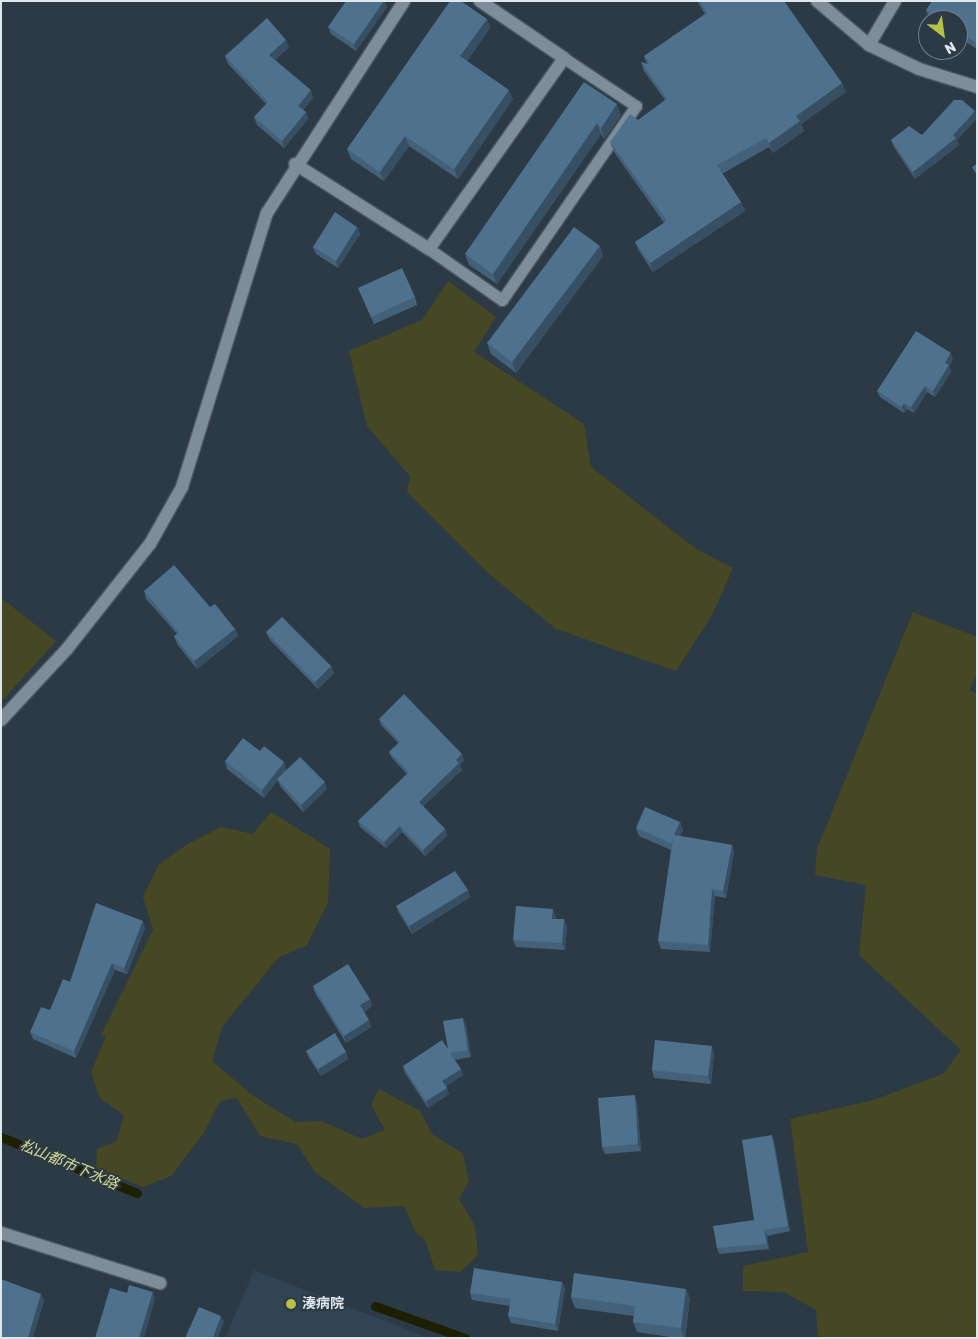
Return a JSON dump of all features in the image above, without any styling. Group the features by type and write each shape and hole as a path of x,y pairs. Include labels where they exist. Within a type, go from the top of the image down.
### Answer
{"street":[{"path":"1,720 67,649 150,544 182,487 267,213 295,164 404,1"},
{"path":"295,164 429,249 564,58 480,1"},
{"path":"817,1 868,45 919,69 977,88"},
{"path":"868,45 895,1"},
{"path":"1,1233 160,1283"}],"lane":[{"path":"429,249 502,300 636,106 564,58"}],"shaded area":[{"name":"湊病院","path":"254,1270 429,1338 225,1338"}],"green space":[{"path":"448,281 496,317 474,352 584,424 591,467 696,549 733,568 712,615 676,671 556,629 487,572 407,492 410,476 367,426 349,351 422,320"},
{"path":"1,598 56,641 1,702"},
{"path":"913,612 977,637 977,674 969,690 977,694 977,1338 818,1338 816,1310 784,1292 743,1291 743,1266 808,1252 790,1119 874,1100 943,1074 961,1050 859,955 866,885 815,875 817,849"},
{"path":"271,812 330,849 328,902 307,945 278,958 222,1027 212,1061 252,1095 295,1122 321,1121 362,1139 385,1130 371,1105 379,1089 420,1111 432,1134 463,1154 469,1180 459,1199 475,1226 478,1255 460,1272 435,1270 425,1239 416,1233 404,1206 364,1208 315,1172 297,1144 260,1136 237,1098 220,1101 203,1134 171,1176 143,1187 96,1168 97,1149 117,1141 124,1115 100,1098 91,1072 106,1036 101,1035 153,930 143,897 159,864 188,844 221,827 253,834"}],"building":[{"path":"346,1 384,1 354,44 328,27"},
{"path":"450,1 461,1 487,19 460,56 509,90 454,169 405,136 380,172 347,149"},
{"path":"700,1 784,1 842,83 796,116 800,121 769,143 766,138 717,165 741,202 650,263 635,242 667,221 610,142 630,114 638,120 667,99 641,62 650,65 644,56 707,13"},
{"path":"932,1 977,1 977,43 968,37 968,10 926,10"},
{"path":"267,18 286,40 269,55 311,90 298,106 306,112 282,141 254,117 268,102 225,56"},
{"path":"584,82 617,104 601,128 597,123 493,274 465,254"},
{"path":"954,100 962,100 975,111 953,135 956,138 913,172 891,140 909,126 922,135"},
{"path":"977,164 977,175 972,167"},
{"path":"335,212 357,227 336,261 313,247"},
{"path":"574,227 600,246 512,362 487,343"},
{"path":"402,268 415,297 371,317 358,288"},
{"path":"916,331 951,353 945,363 949,365 933,391 925,386 911,407 904,403 902,407 877,391"},
{"path":"174,565 210,607 215,604 235,629 194,661 174,636 179,633 144,591"},
{"path":"282,617 331,666 315,682 266,632"},
{"path":"404,694 462,754 456,760 459,763 419,802 445,829 423,850 400,826 384,842 358,821 409,772 389,752 400,742 379,719"},
{"path":"243,738 260,751 264,746 284,762 262,790 225,761"},
{"path":"300,757 325,782 301,805 277,779"},
{"path":"645,807 680,822 674,835 732,845 723,891 712,889 708,945 658,941 673,839 671,843 636,828"},
{"path":"455,871 468,890 409,926 396,906"},
{"path":"96,903 143,921 124,968 112,963 74,1051 30,1032 41,1007 50,1010 63,979 70,982"},
{"path":"516,906 553,909 552,919 564,919 562,943 513,940"},
{"path":"348,964 370,999 360,1005 369,1020 344,1036 313,986"},
{"path":"463,1018 468,1050 450,1053 461,1069 442,1081 447,1088 426,1101 403,1066 442,1040 448,1049 443,1021"},
{"path":"335,1033 346,1052 318,1069 306,1051"},
{"path":"655,1040 712,1046 708,1076 652,1070"},
{"path":"635,1095 638,1144 602,1147 598,1098"},
{"path":"772,1135 788,1226 764,1230 767,1244 717,1248 713,1226 754,1220 742,1140"},
{"path":"474,1268 562,1282 555,1324 508,1316 511,1299 470,1293"},
{"path":"574,1273 686,1289 681,1328 633,1322 635,1306 571,1297"},
{"path":"1,1279 41,1294 28,1338 1,1338"},
{"path":"129,1285 153,1292 139,1338 95,1338 110,1288 127,1293"},
{"path":"199,1307 221,1316 213,1338 185,1338"}],"waterway":[{"name":"松山都市下水路","path":"1,1137 137,1193"},
{"name":"松山都市下水路","path":"375,1306 465,1338"}],"place":[{"name":"湊病院","path":"291,1304"}]}
